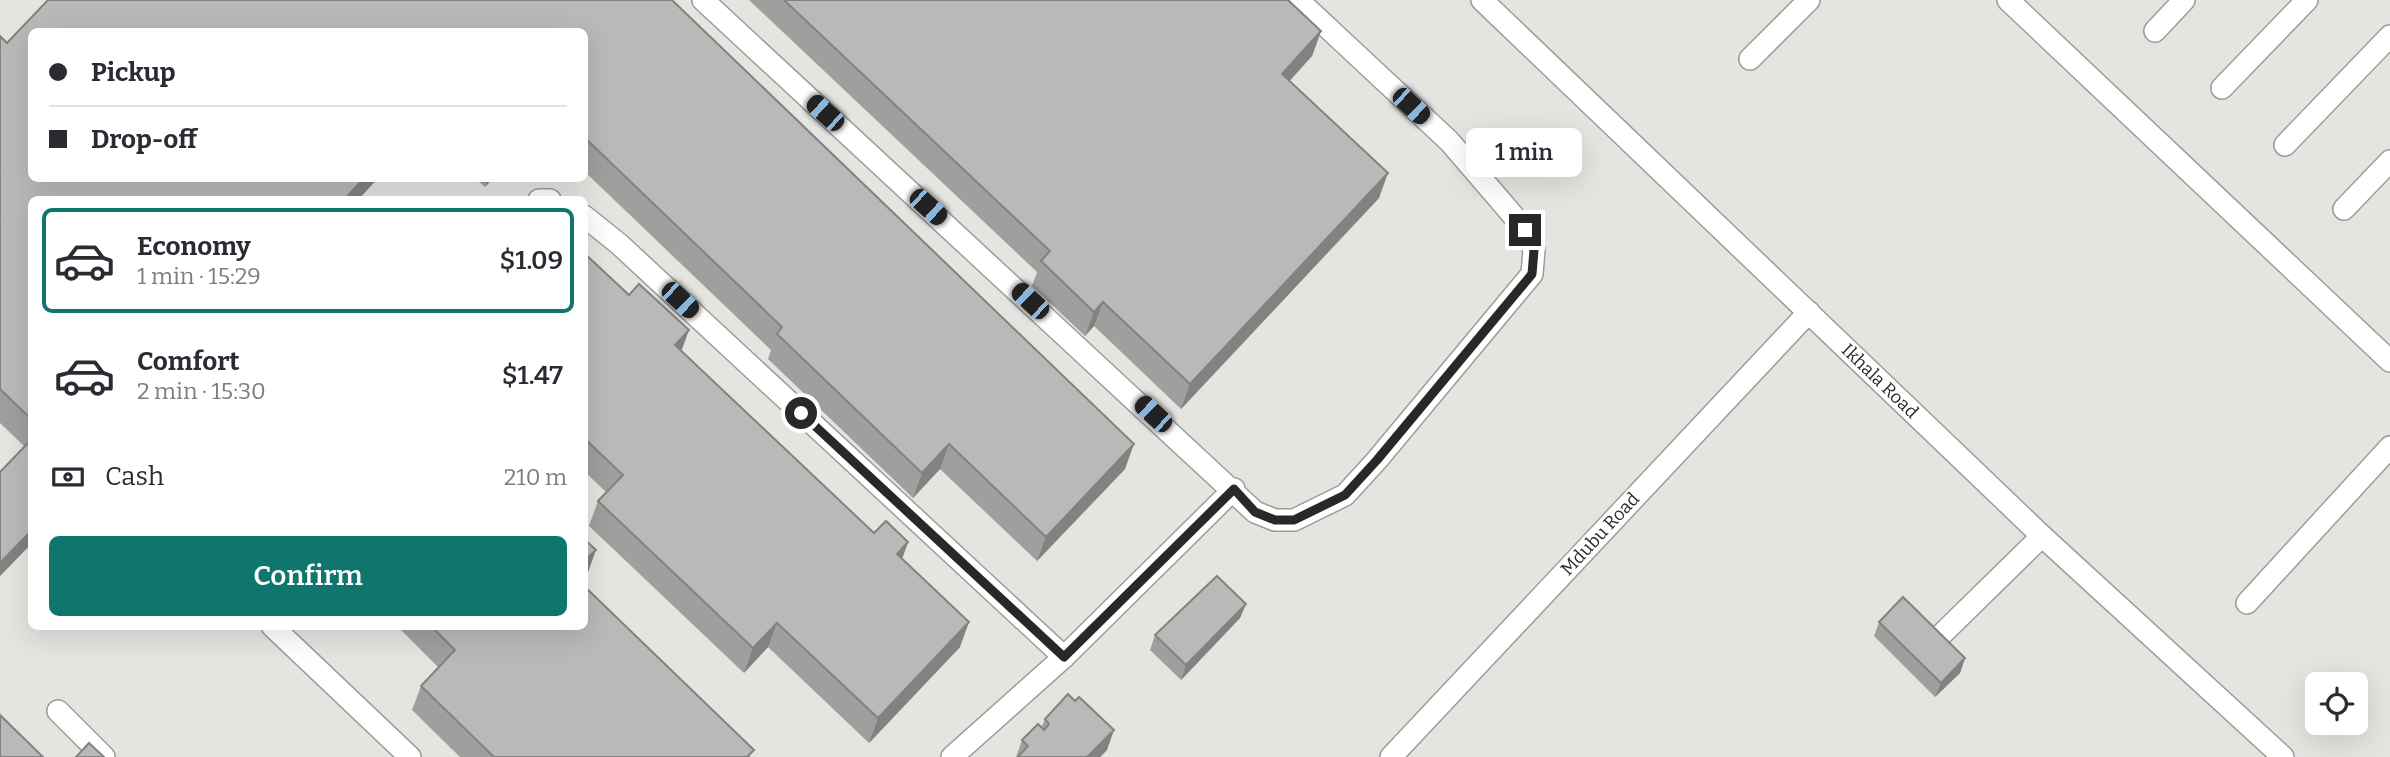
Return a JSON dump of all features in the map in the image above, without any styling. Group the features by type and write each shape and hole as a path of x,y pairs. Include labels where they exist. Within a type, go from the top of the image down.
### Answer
{"lane":[{"path":"703,0 1234,489 1255,512 1275,520 1294,520 1345,495 1532,274 1534,250 1525,230 1449,141 1298,0"},
{"name":"Ikhala Road","path":"1482,0 2042,536 2283,757"},
{"path":"1750,59 1809,0"},
{"path":"2008,0 2390,361"},
{"path":"2155,31 2184,0"},
{"path":"2222,88 2306,0"},
{"path":"2285,145 2390,36"},
{"path":"2344,209 2390,161"},
{"path":"588,219 619,244 1064,657"},
{"name":"Mdubu Road","path":"1391,757 1809,312"},
{"path":"2247,603 2390,447"},
{"path":"952,757 1064,657 1234,489"},
{"path":"1941,635 2042,536"},
{"path":"276,630 411,757"},
{"path":"58,711 104,757"}],"building":[{"path":"48,0 672,0 1134,444 1046,537 949,444 922,473 777,334 782,327 588,141 588,28 28,28 28,182 360,182 348,196 28,196 28,416 0,389 0,36 7,43"},
{"path":"784,0 1288,0 1321,31 1282,74 1388,173 1190,384 1103,302 1094,312 1041,261 1050,251"},
{"path":"588,257 629,295 639,284 689,330 675,345 874,533 886,521 908,542 897,554 969,622 878,718 777,623 753,648 598,501 623,475 588,442"},
{"path":"28,443 28,534 0,563 0,472"},
{"path":"588,543 596,550 588,557"},
{"path":"1217,576 1246,604 1186,665 1155,635"},
{"path":"588,590 754,750 747,757 494,757 421,686 455,650 435,630 588,630"},
{"path":"1903,597 1965,658 1941,683 1879,622"},
{"path":"1068,694 1075,701 1079,697 1114,730 1087,757 1018,757 1028,746 1022,740 1038,724 1044,730 1049,724 1045,719"},
{"path":"0,715 43,757 0,757"},
{"path":"89,743 104,757 76,757"}],"route":[{"path":"801,413 1064,657 1234,489 1255,512 1275,520 1294,520 1345,495 1532,274 1534,250 1525,230"}]}
